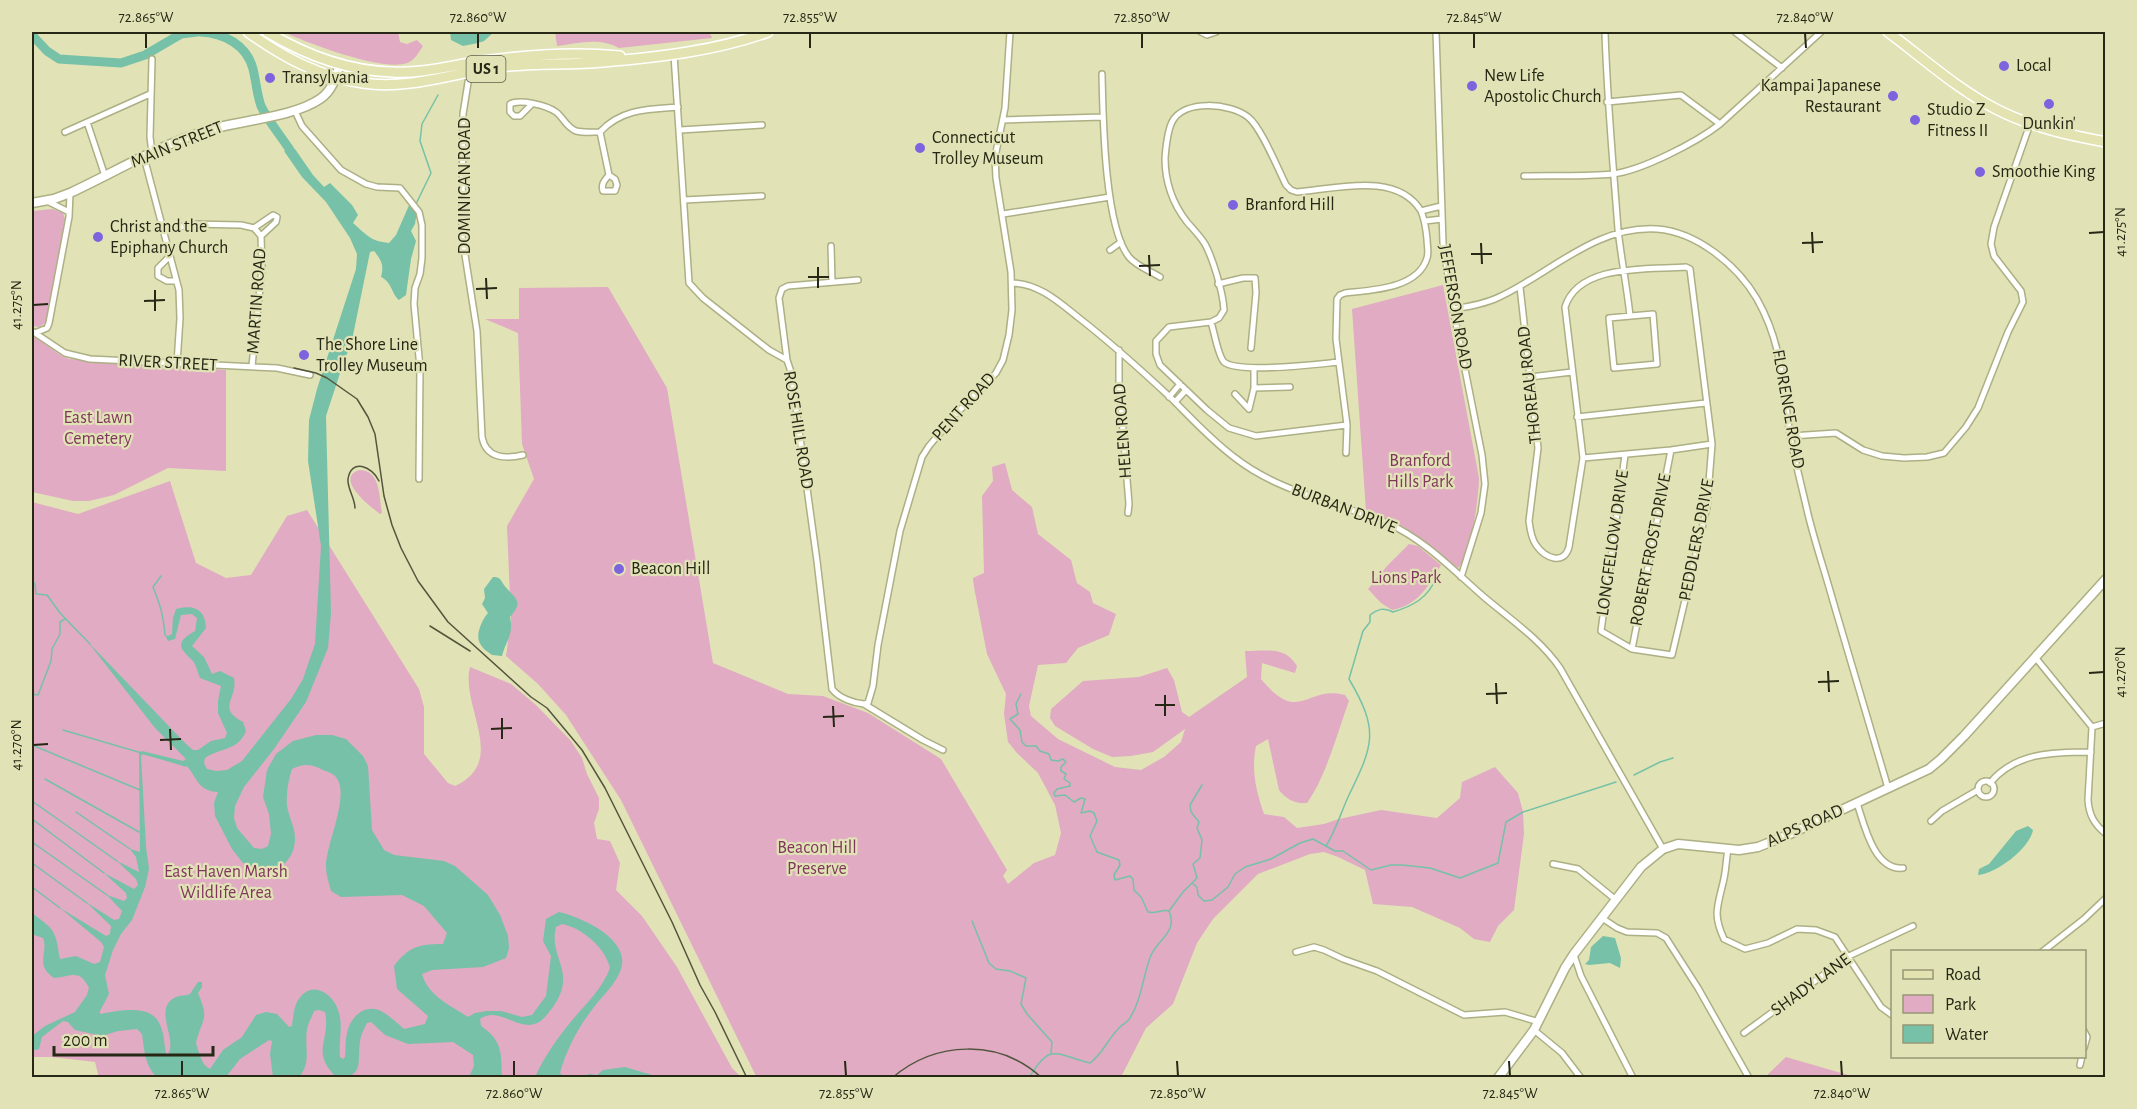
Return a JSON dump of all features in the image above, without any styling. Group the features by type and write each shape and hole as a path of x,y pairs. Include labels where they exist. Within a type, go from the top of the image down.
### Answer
{"main road":[{"name":"US 1","path":"248,32 299,64 336,78 362,83 393,85 470,67"},
{"name":"US 1","path":"268,32 290,44 340,64 393,72 470,67 554,55 637,57 674,55 721,46 768,32"},
{"path":"1888,32 1973,95 1997,109 2030,124 2106,142"},
{"path":"284,56 290,44"}],"street":[{"path":"263,42 268,32"},
{"name":"PENT ROAD","path":"864,704 868,703 871,694 900,531 922,457 928,446 1000,366 1011,326 1012,284 995,157 1003,120 1010,57 1010,32"},
{"path":"1201,32 1207,35 1216,32"},
{"name":"JEFFERSON ROAD","path":"1436,32 1441,206 1445,262 1482,455 1485,484 1481,513 1461,577"},
{"path":"1605,32 1607,102 1619,231 1630,316"},
{"path":"1735,32 1782,68"},
{"path":"1810,32 1816,36"},
{"path":"1524,176 1615,174 1662,156 1704,135 1720,124 1821,32"},
{"name":"ROSE HILL ROAD","path":"674,55 689,283 703,298 769,350 787,360 791,372 805,470 832,689 844,698 864,704 943,750"},
{"path":"152,59 148,155 179,290 177,363"},
{"name":"MAIN STREET","path":"32,203 47,201 70,193 196,134 256,118 295,111 322,98 336,78 340,64"},
{"name":"DOMINICAN ROAD","path":"470,67 464,114 462,236 477,332 482,437 486,449 495,455 504,457 523,455"},
{"path":"1102,74 1110,197 1121,242 1129,258 1160,277"},
{"path":"65,132 150,94"},
{"path":"1607,102 1681,95 1720,124"},
{"path":"532,104 552,109 574,130 585,133 600,132 618,116 635,111 678,107"},
{"path":"1346,453 1347,425 1336,339 1337,299 1345,292 1385,289 1413,277 1420,271 1428,252 1425,221 1421,211 1407,196 1395,188 1385,186 1297,192 1291,190 1286,185 1249,117 1226,108 1207,105 1189,109 1173,120 1167,137 1165,160 1169,186 1179,211 1206,246 1224,310 1220,318 1211,322 1169,327 1156,340 1156,354 1160,365 1219,421 1229,428 1248,435 1267,436 1347,425"},
{"path":"295,111 302,126 341,170 366,184 400,188 419,212 422,258 414,304 420,368 419,479"},
{"path":"1003,120 1103,117"},
{"path":"87,122 105,176"},
{"path":"1791,436 1836,433 1863,450 1904,459 1944,453 1966,427 1978,408 2008,332 2023,302 2021,291 1994,256 1991,244 1994,227 2030,124"},
{"path":"680,130 762,125"},
{"path":"600,132 609,176"},
{"path":"46,341 69,212 70,193"},
{"path":"684,200 762,196"},
{"path":"1003,214 1110,197"},
{"path":"47,201 69,212"},
{"path":"1421,211 1441,206"},
{"name":"MARTIN ROAD","path":"254,228 267,217 273,215 277,217 276,222 261,236"},
{"path":"1425,221 1442,219"},
{"name":"MARTIN ROAD","path":"165,231 197,224 241,225 254,228 261,236 262,268 252,366"},
{"name":"FLORENCE ROAD","path":"1453,309 1495,299 1520,287 1570,255 1619,231 1657,229 1674,231 1703,244 1744,281 1756,297 1779,354 1791,436 1809,518 1888,788"},
{"path":"1110,250 1121,242"},
{"path":"831,246 832,282"},
{"path":"170,256 158,268 158,276 167,281 176,281"},
{"name":"PEDDLERS DRIVE","path":"1569,547 1583,458 1565,307 1568,297 1588,279 1602,275 1625,271 1686,267 1690,269 1712,444 1707,507 1672,656 1632,649 1601,631"},
{"path":"1218,284 1255,278 1256,293 1251,348"},
{"path":"787,360 780,292 788,286 858,280"},
{"name":"BURBAN DRIVE","path":"1012,284 1026,284 1040,290 1119,350 1220,446 1261,475 1399,529 1428,548 1538,642 1553,658 1663,849"},
{"name":"THOREAU ROAD","path":"1520,287 1538,448 1529,521 1530,533 1535,544 1552,559 1562,559 1569,547"},
{"path":"1653,314 1657,364 1614,368 1609,318 1630,316 1653,314"},
{"path":"1211,322 1221,358 1230,365 1254,368 1340,362"},
{"path":"33,332 47,328"},
{"name":"RIVER STREET","path":"33,332 56,349 74,356 252,366 284,369 310,375"},
{"name":"HELEN ROAD","path":"1119,350 1128,513"},
{"path":"1235,394 1249,409 1254,388 1254,368"},
{"path":"1530,376 1572,372"},
{"path":"1169,397 1180,384"},
{"path":"1254,388 1290,387"},
{"path":"1174,402 1186,390"},
{"path":"1577,417 1706,403"},
{"path":"1583,458 1712,444"},
{"name":"ROBERT FROST DRIVE","path":"1632,649 1671,450"},
{"name":"LONGFELLOW DRIVE","path":"1601,631 1625,455"},
{"name":"ALPS ROAD","path":"1663,849 1678,844 1728,849 1752,848 1771,843 1921,773 1941,759 2106,579"},
{"path":"2035,657 2092,726 2089,811 2095,824 2106,834"},
{"path":"2092,726 2106,723"},
{"path":"1990,783 1997,774 2024,758 2059,753 2091,752"},
{"path":"1931,821 1942,811 1978,790 1981,783 1985,781 1990,783 1994,790 1989,796 1982,796 1978,790"},
{"path":"1857,803 1874,850 1885,862 1896,868 1903,868"},
{"path":"1498,1077 1539,1022 1574,954 1641,867 1663,849"},
{"path":"1728,849 1724,881 1716,904 1717,923 1724,939 1745,949 1768,943 1797,929 1816,930 1835,937 1881,1007 1891,1014"},
{"path":"1553,864 1578,869 1616,900"},
{"path":"2044,950 2061,939 2106,898"},
{"path":"1602,918 1627,932 1657,933 1666,938 1704,997 1749,1077"},
{"name":"SHADY LANE","path":"1744,1033 1849,956 1913,926"},
{"path":"1296,952 1314,947 1324,950 1377,971 1464,1015 1505,1012 1539,1022"},
{"path":"1574,954 1581,976 1633,1077"},
{"path":"1534,1030 1562,1053 1581,1077"},
{"path":"2080,1065 2082,1058"}],"green space":[{"path":"284,32 398,32 400,42 407,44 417,40 423,46 410,62 396,65 381,64 345,55"},
{"path":"555,32 706,32 712,38 619,48 597,42 557,46"},
{"path":"53,209 63,213 65,219 47,319 39,327 32,326 32,211"},
{"name":"Branford Hills Park","path":"1443,285 1479,478 1476,511 1467,552 1458,568 1404,527 1366,511 1352,309"},
{"name":"Beacon Hill Preserve","path":"608,287 667,388 713,663 788,694 823,696 868,713 941,759 1007,870 1003,876 1008,884 1034,863 1055,855 1061,833 1055,805 1038,773 1008,742 1004,714 1006,694 987,654 974,587 973,578 984,573 982,496 993,481 992,467 1005,463 1012,490 1032,507 1038,534 1071,560 1077,583 1090,592 1093,603 1116,614 1109,635 1078,648 1066,663 1038,665 1029,706 1031,716 1058,739 1115,767 1141,770 1164,757 1181,742 1185,729 1153,752 1112,757 1093,749 1055,726 1050,718 1051,709 1083,681 1139,677 1167,668 1174,680 1182,712 1189,717 1247,677 1245,651 1281,652 1297,666 1295,673 1262,663 1261,679 1274,693 1285,700 1294,702 1332,693 1345,695 1349,701 1326,767 1307,803 1291,800 1279,790 1268,739 1256,746 1255,780 1264,814 1284,817 1297,828 1381,810 1437,818 1460,798 1462,782 1495,767 1518,793 1523,812 1524,834 1514,910 1498,926 1490,942 1474,939 1460,928 1412,907 1373,904 1365,870 1324,852 1310,854 1258,874 1213,919 1197,943 1173,1004 1146,1028 1121,1077 758,1077 621,800 566,715 538,684 506,656 511,621 507,526 534,479 522,444 518,333 485,319 519,319 519,288"},
{"name":"East Lawn Cemetery","path":"32,336 69,359 226,370 226,471 168,468 114,495 89,501 73,501 32,492"},
{"path":"359,470 366,471 375,479 382,513 380,514 369,505 352,486 350,480 352,474"},
{"name":"East Haven Marsh Wildlife Area","path":"170,481 196,563 226,578 251,575 287,516 307,510 419,689 424,707 424,754 448,783 455,786 471,775 479,762 481,748 471,699 470,667 511,684 536,705 571,741 582,758 599,798 599,809 594,823 597,839 610,841 620,863 616,890 642,916 677,967 732,1068 741,1077 99,1078 95,1062 32,1057 32,502 78,514"},
{"name":"Lions Park","path":"1409,544 1418,546 1441,565 1422,594 1409,604 1392,610 1381,603 1368,589"},
{"path":"1786,1057 1855,1077 1765,1077"}],"water":[{"path":"450,32 494,32 484,41 463,46 451,40"},
{"path":"295,149 324,187 330,183 352,205 358,215 353,223 373,239 389,243 396,235 410,203 417,211 415,224 411,231 416,241 406,295 399,300 381,277 382,263 379,258 374,251 370,252 351,345 326,416 331,613 328,648 306,702 274,749 244,787 235,806 234,818 237,828 254,848 262,849 268,846 271,834 269,814 263,797 267,770 276,754 293,741 316,735 332,735 346,739 363,756 368,766 372,830 384,850 394,855 444,861 455,866 488,895 500,915 508,936 509,948 506,958 483,967 432,970 422,974 434,994 468,1017 487,1011 501,1011 522,1017 532,1015 546,996 551,956 543,941 546,919 559,912 591,924 602,931 619,948 622,958 621,969 613,984 588,1014 574,1038 560,1073 563,1077 535,1077 553,1046 599,988 610,968 603,953 592,940 570,926 562,924 556,927 555,938 563,984 560,995 546,1016 530,1025 494,1015 480,1019 481,1026 497,1042 502,1077 469,1077 474,1066 473,1055 453,1042 408,1044 385,1035 371,1022 367,1023 361,1036 356,1072 345,1077 336,1077 324,1060 325,1012 319,1010 314,1011 308,1027 305,1066 299,1077 273,1077 270,1054 272,1041 269,1040 240,1059 226,1077 156,1076 147,1062 142,1034 137,1029 102,1036 75,1030 68,1022 63,1021 42,1037 39,1049 32,1049 32,1036 45,1026 75,1012 89,988 78,976 54,978 48,973 43,963 43,938 32,934 32,913 53,932 60,959 76,956 94,964 100,962 104,947 101,942 60,908 106,936 110,934 111,926 86,902 114,920 119,919 122,911 107,895 124,901 127,898 126,893 104,873 134,889 138,885 136,879 117,861 139,872 136,857 130,849 140,852 139,753 142,751 183,761 186,759 155,728 88,642 186,744 193,750 198,750 211,741 225,738 227,733 218,713 221,686 200,678 196,666 182,648 181,645 185,638 195,631 197,618 192,614 181,615 175,639 168,641 165,635 172,634 176,609 188,607 201,612 206,628 192,646 204,657 212,674 220,671 234,678 229,707 235,717 243,722 246,731 234,745 205,758 204,763 207,769 216,771 227,770 242,761 291,699 303,679 315,644 321,546 308,461 309,420 356,269 357,254 350,238 326,202 302,177 284,151","holes":["143,754 187,766 202,787 218,792 214,803 215,816 232,849 243,863 269,874 288,860 293,850 295,834 287,801 292,769 311,765 335,776 341,794 327,857 326,873 331,891 341,897 402,895 424,906 447,933 443,944 410,950 394,966 397,989 428,1016 425,1024 404,1029 381,1011 364,1010 351,1022 343,1059 340,1057 341,1022 338,1010 326,994 310,990 304,993 297,1002 292,1026 289,1027 277,1014 266,1012 256,1015 242,1037 223,1050 210,1069 202,1061 196,1043 204,1019 204,1009 198,993 202,982 198,982 190,994 178,996 169,1002 166,1008 170,1040 168,1054 166,1054 162,1028 158,1021 147,1012 131,1010 100,1014 109,994 105,975 113,950 121,934 132,920 145,887 149,869 141,756"]},
{"path":"493,577 500,579 517,603 510,617 510,633 502,656 492,655 481,645 478,637 481,624 488,613 482,604 485,598 484,589"},
{"path":"2028,826 2033,830 2031,837 2019,852 2003,865 1978,875 1979,869 1989,864 2016,831"},
{"path":"1603,936 1615,938 1621,958 1620,968 1610,963 1585,964 1589,960 1591,947"},
{"path":"625,1067 659,1077 582,1077 589,1074 597,1075 603,1070"}],"waterway":[{"path":"32,35 47,51 59,59 121,63 145,55 181,34 197,32"},
{"path":"200,32 226,38 246,53 253,69 261,106 290,150"},
{"path":"416,204 431,173 420,141 422,124 438,95"},
{"path":"32,551 33,545"},
{"path":"161,576 153,587 161,611 165,635"},
{"path":"1326,846 1364,763 1368,749 1369,725 1359,697 1349,679 1363,631 1370,622 1370,615 1381,609 1393,612 1413,604 1429,591 1436,578"},
{"path":"32,581 35,584 36,594 47,595 60,613 90,644"},
{"path":"32,694 38,695 51,661 52,649 60,634 60,622 65,619"},
{"path":"1021,694 1016,704 1018,714 1010,719 1020,730 1022,742 1026,746 1036,746 1040,751 1049,754 1051,760 1063,759 1066,762 1061,767 1061,771 1066,774 1064,779 1070,783 1070,786 1057,789 1055,796 1065,795 1074,802 1081,798 1085,799 1081,813 1090,811 1094,813 1097,821 1090,836 1097,852 1119,860 1120,865 1114,875 1115,880 1130,876 1133,879 1134,890 1141,897 1148,912 1169,911 1171,918 1169,930 1151,955 1134,1011 1098,1055 1090,1063 1062,1054 1049,1055 1043,1059 1029,1078"},
{"path":"63,730 186,766"},
{"path":"32,745 140,790"},
{"path":"1634,775 1673,758"},
{"path":"45,779 139,832"},
{"path":"1169,911 1192,883 1197,887 1198,895 1204,901 1212,900 1228,887 1235,874 1245,867 1271,859 1300,843 1313,839 1335,851 1343,851 1371,870 1402,865 1430,868 1460,878 1498,863 1506,822 1523,812 1616,782"},
{"path":"1193,882 1197,878 1193,864 1200,858 1202,840 1197,828 1199,822 1191,812 1190,805 1202,785"},
{"path":"32,801 117,861"},
{"path":"76,812 130,849"},
{"path":"32,819 104,873"},
{"path":"32,842 107,895"},
{"path":"32,863 87,903"},
{"path":"32,887 60,908"},
{"path":"972,921 989,963 996,969 1010,971 1026,978 1021,1004 1052,1042 1051,1053"}],"tram line":[{"path":"294,368 327,378 357,399 375,434 384,496 392,525 418,581 448,622 531,697 547,708 582,750 605,788 747,1078"},
{"path":"355,508 348,482 353,468 357,466 367,468 379,481"},
{"path":"430,626 470,651"},
{"path":"892,1078 928,1057 947,1051 967,1049 1006,1056 1025,1065 1042,1078"}],"place":[{"name":"Local","path":"2004,66"},
{"name":"Transylvania","path":"270,78"},
{"name":"New Life Apostolic Church","path":"1472,86"},
{"name":"Kampai Japanese Restaurant","path":"1893,96"},
{"name":"Dunkin'","path":"2049,104"},
{"name":"Studio Z Fitness II","path":"1915,120"},
{"name":"Connecticut Trolley Museum","path":"920,148"},
{"name":"Smoothie King","path":"1980,172"},
{"name":"Branford Hill","path":"1233,205"},
{"name":"Christ and the Epiphany Church","path":"98,237"},
{"name":"The Shore Line Trolley Museum","path":"304,355"},
{"name":"Beacon Hill","path":"619,569"}]}
